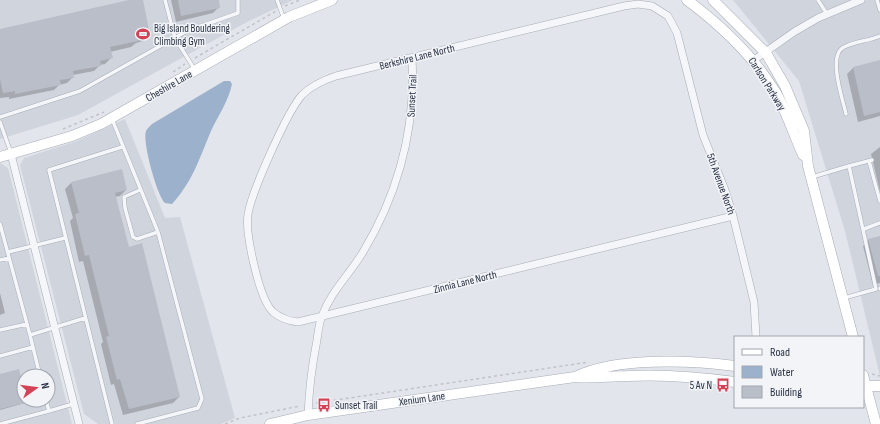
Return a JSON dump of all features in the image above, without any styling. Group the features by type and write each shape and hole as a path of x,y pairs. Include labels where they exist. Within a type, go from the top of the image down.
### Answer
{"main road":[{"name":"Cheshire Lane","path":"0,156 72,136 110,114 196,70 284,20 332,0"},
{"name":"Carlson Parkway","path":"687,0 724,31 754,60 776,94 808,166 853,336"},
{"name":"Carlson Parkway","path":"712,0 766,53 785,86 804,131 808,166"},
{"name":"Xenium Lane","path":"270,424 308,420 574,376 588,370 637,363 696,362 734,366"},
{"name":"Xenium Lane","path":"574,376 591,379 626,376 693,376 734,382"},
{"path":"876,424 866,402 864,386 880,386"},
{"path":"866,402 880,403"}],"street":[{"path":"754,60 794,32 827,14 860,0"},
{"name":"Berkshire Lane North","path":"249,240 247,221 253,197 289,116 303,94 313,86 330,78 638,4 652,6 668,16 677,33"},
{"name":"5th Avenue North","path":"677,33 703,135 725,190 733,216 754,302 756,336"},
{"name":"Sunset Trail","path":"308,420 309,390 321,317 333,292 358,260 372,238 393,192 405,153 412,115 412,58"},
{"path":"11,154 79,424"},
{"name":"Zinnia Lane North","path":"249,240 264,299 273,312 294,322 321,317 733,216"}],"lane":[{"path":"165,0 175,38 196,70"},
{"path":"0,117 80,91 187,31 238,13 238,0"},
{"path":"277,0 284,20"},
{"path":"818,0 827,14"},
{"path":"877,0 880,10"},
{"path":"846,114 836,67 839,52 842,48 852,43 880,36"},
{"path":"110,114 122,147 158,232 202,399 198,408 136,424"},
{"path":"0,122 11,154"},
{"path":"112,424 49,170 122,147"},
{"path":"811,177 871,160 880,201"},
{"path":"843,298 879,289 866,247 864,229 849,166"},
{"path":"140,190 124,197 125,208 133,237 137,239 158,232"},
{"path":"864,229 880,223"},
{"path":"0,224 38,368"},
{"path":"8,252 65,238"},
{"path":"0,260 9,258"},
{"path":"30,335 85,318"},
{"path":"0,330 27,324"},
{"path":"0,356 33,347"},
{"path":"0,424 73,404"}],"path":[{"path":"167,76 279,9 300,0"},
{"path":"57,131 110,114"},
{"path":"321,402 590,361"},
{"path":"225,424 240,418 298,406"}],"shaded area":[{"path":"0,0 293,0 247,22 78,115 0,139"},
{"path":"733,0 880,0 880,376 845,231 799,81"},
{"path":"125,119 165,218 180,217 235,418 221,424 98,424 84,414 20,165 24,158 77,141"},
{"path":"0,163 8,168 72,424 0,424"}],"water":[{"path":"224,81 230,81 232,84 231,90 195,169 185,187 172,204 165,203 154,180 146,145 146,131 152,124"}],"building":[{"path":"129,0 143,0 150,35 138,38 138,41 110,47 113,58 100,61 101,66 73,71 74,78 60,80 61,85 15,94 15,91 3,93 0,79 0,29"},
{"path":"178,0 219,0 220,8 181,16"},
{"path":"880,60 880,112 864,116 853,67"},
{"path":"122,169 127,190 115,193 129,247 142,243 180,397 129,409 120,379 117,380 106,337 109,336 89,255 85,256 75,214 79,213 71,182"},
{"path":"880,236 880,276 878,276 868,239"},
{"path":"16,370 16,405 0,409 0,374"}],"place":[{"name":"Big Island Bouldering Climbing Gym","path":"143,34"},
{"name":"5 Av N","path":"723,385"},
{"name":"Sunset Trail","path":"324,405"}]}
